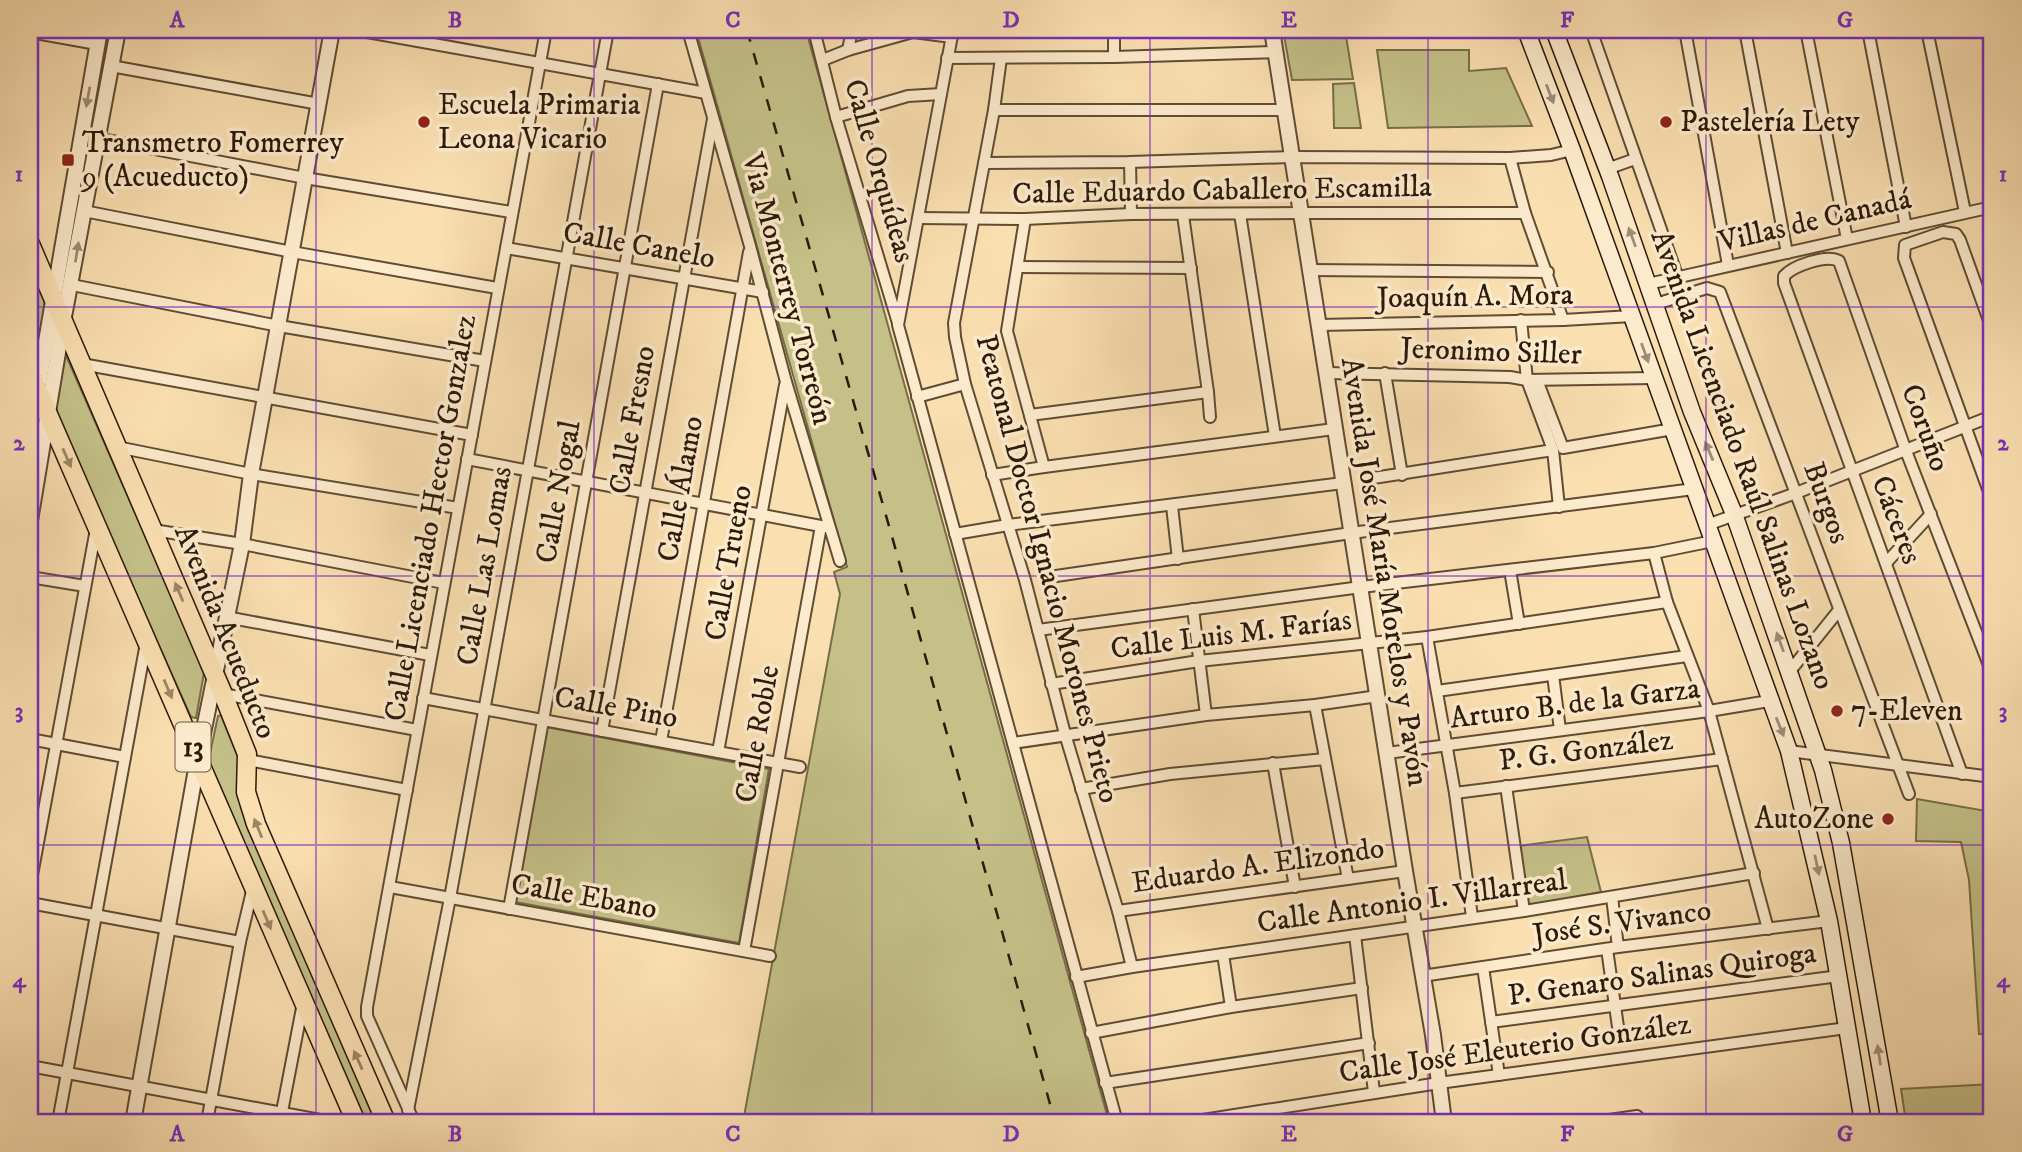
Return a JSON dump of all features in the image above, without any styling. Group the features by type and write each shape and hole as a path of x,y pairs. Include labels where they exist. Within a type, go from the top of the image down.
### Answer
{"main road":[{"name":"Avenida Licenciado Raúl Salinas Lozano","path":"1526,30 1572,150 1788,751"},
{"name":"Avenida Licenciado Raúl Salinas Lozano","path":"1554,30 1656,304 1692,412 1734,514 1817,754 1841,843 1890,1122"},
{"name":"Avenida Acueducto","path":"30,244 223,694 248,760 246,792 256,824 386,1122"},
{"name":"13","path":"30,373 351,1117"},
{"path":"1788,751 1829,921 1863,1122"}],"street":[{"path":"30,521 63,322 118,30"},
{"path":"133,1122 198,758 242,544 251,474 332,30"},
{"path":"356,30 706,93"},
{"name":"Calle Licenciado Hector Gonzalez","path":"408,1110 367,1016 367,1007 546,30"},
{"name":"Calle Las Lomas","path":"408,1110 450,898 608,30"},
{"name":"Via Monterrey Torreón","path":"688,30 763,292 825,527 840,561"},
{"name":"Calle Orquídeas","path":"814,30 1117,1122"},
{"path":"848,50 852,30"},
{"path":"1114,30 1114,57"},
{"name":"Avenida José María Morelos y Pavón","path":"1272,30 1444,1122"},
{"path":"1591,30 1634,159 1678,278"},
{"path":"1685,30 1728,265"},
{"path":"1745,30 1787,253"},
{"path":"1806,30 1847,239"},
{"path":"1868,30 1906,227"},
{"path":"1927,30 1965,212"},
{"path":"1989,30 1992,44"},
{"path":"822,60 913,31 952,33 898,325"},
{"path":"30,32 99,37 30,434"},
{"path":"947,58 1276,52"},
{"name":"Peatonal Doctor Ignacio Morones Prieto","path":"1001,58 994,110 954,323 955,337 965,384 1008,525 1132,967"},
{"path":"111,66 319,104"},
{"name":"Calle Nogal","path":"509,909 658,84"},
{"path":"836,117 908,96 941,94"},
{"path":"994,110 1284,110"},
{"name":"Calle Fresno","path":"602,731 713,118"},
{"path":"97,138 305,178 511,212"},
{"path":"984,163 1510,158 1551,155 1572,150"},
{"path":"1510,158 1525,213 1563,320"},
{"path":"1607,169 1634,159"},
{"path":"1130,162 1131,215"},
{"name":"Villas de Canadá","path":"1648,284 1992,207"},
{"path":"84,211 292,253 497,288"},
{"name":"Calle Eduardo Caballero Escamilla","path":"919,218 1525,213"},
{"path":"1240,214 1275,436"},
{"path":"1183,215 1210,417"},
{"path":"1025,219 1007,331 1044,467"},
{"path":"1992,329 1956,234 1943,232 1903,247 1904,258 1992,500"},
{"name":"Calle Álamo","path":"661,741 750,246"},
{"name":"Calle Canelo","path":"506,248 763,292"},
{"name":"Coruño","path":"1784,283 1784,276 1789,271 1831,258 1839,261 1906,451 1992,673"},
{"path":"1019,267 1191,268"},
{"path":"1310,270 1548,272"},
{"name":"Cáceres","path":"1784,283 1962,774"},
{"path":"72,285 279,326 485,361"},
{"name":"Burgos","path":"1656,304 1707,288 1720,292 1909,794"},
{"name":"Joaquín A. Mora","path":"1319,325 1632,316"},
{"path":"1521,320 1532,380 1558,449 1559,507"},
{"path":"82,364 472,435"},
{"name":"Jeronimo Siller","path":"1327,373 1510,377 1532,380 1654,378"},
{"path":"1385,373 1402,475"},
{"name":"Calle Trueno","path":"718,752 786,382"},
{"path":"917,397 965,384"},
{"path":"1030,415 1208,392"},
{"path":"1707,525 1992,416"},
{"path":"992,475 1334,429"},
{"path":"1367,479 1672,429"},
{"path":"117,447 251,474 458,508"},
{"path":"467,459 825,527"},
{"path":"955,534 1343,483"},
{"path":"1056,576 1352,533 1694,489"},
{"path":"1172,506 1178,559"},
{"path":"1886,563 1931,514"},
{"path":"30,886 97,526"},
{"name":"Calle Roble","path":"744,951 777,763 825,527"},
{"path":"153,530 242,544 444,583"},
{"path":"1038,630 1361,587 1654,553 1713,541"},
{"path":"1654,553 1667,602 1709,711 1768,929"},
{"path":"1510,570 1519,625"},
{"path":"30,577 85,586"},
{"name":"Calle Luis M. Farías","path":"1051,684 1199,661 1519,625 1667,602"},
{"path":"1193,609 1206,715"},
{"path":"1790,671 1839,610"},
{"path":"226,617 430,654"},
{"path":"1427,637 1455,793 1472,917"},
{"path":"58,1122 147,640"},
{"path":"1437,691 1687,656"},
{"path":"1553,675 1560,730"},
{"path":"223,694 417,730"},
{"path":"1013,743 1206,715 1378,696"},
{"name":"Calle Pino","path":"423,698 800,767"},
{"name":"Arturo B. de la Garza","path":"1387,753 1769,701"},
{"path":"1315,705 1348,879"},
{"path":"30,739 125,757"},
{"path":"1788,751 1992,777"},
{"path":"1081,789 1170,774 1325,759"},
{"name":"P. G. González","path":"1455,793 1722,759"},
{"path":"248,760 407,790"},
{"path":"1273,763 1294,887"},
{"path":"1506,786 1524,911"},
{"name":"Eduardo A. Elizondo","path":"1118,911 1405,871"},
{"name":"Calle Antonio I. Villarreal","path":"1076,977 1524,911 1754,873"},
{"path":"207,1122 240,942 253,887"},
{"name":"Calle Ebano","path":"390,887 770,956"},
{"path":"1612,897 1612,948 1619,1034"},
{"path":"30,903 240,942"},
{"name":"José S. Vivanco","path":"1422,976 1612,948 1829,921"},
{"path":"1355,934 1374,1093"},
{"path":"1223,954 1231,1007"},
{"path":"1483,967 1499,1075"},
{"name":"P. Genaro Salinas Quiroga","path":"1491,1022 1839,976"},
{"path":"1091,1033 1231,1007 1362,988"},
{"path":"281,1118 303,1003"},
{"name":"Calle José Eleuterio González","path":"1190,1122 1439,1083 1847,1028"},
{"path":"1105,1083 1369,1043"},
{"path":"30,1066 211,1100 281,1118 331,1122"},
{"path":"408,1110 414,1122"},
{"path":"1595,1122 1640,1119"}],"shaded area":[{"path":"106,30 112,30 64,289 61,291"},
{"path":"696,30 806,30 1109,1122 743,1122 840,594 834,572 847,567"},
{"path":"1283,30 1345,30 1353,79 1292,80"},
{"path":"1377,50 1469,50 1469,71 1506,68 1532,126 1388,128"},
{"path":"1354,83 1361,128 1334,128 1333,84"},
{"path":"30,268 45,303 38,348 35,350 30,349"},
{"path":"65,353 202,666 204,673 196,718 191,717 56,415"},
{"path":"221,715 239,759 238,794 244,812 377,1122 364,1122 211,766 209,758 218,716"},
{"path":"546,727 769,769 739,943 515,902"},
{"path":"1917,799 1992,812 1992,1034 1979,1034 1969,880 1961,842 1916,841"},
{"path":"1587,837 1601,892 1529,906 1518,846"},
{"path":"1992,1084 1992,1122 1906,1122 1901,1089"}],"railway":[{"path":"747,30 1055,1122"}],"place":[{"name":"Escuela Primaria Leona Vicario","path":"424,122"},
{"name":"Pastelería Lety","path":"1666,122"},
{"name":"Transmetro Fomerrey 9 (Acueducto)","path":"68,160"},
{"name":"7-Eleven","path":"1837,711"},
{"name":"AutoZone","path":"1888,819"}]}
